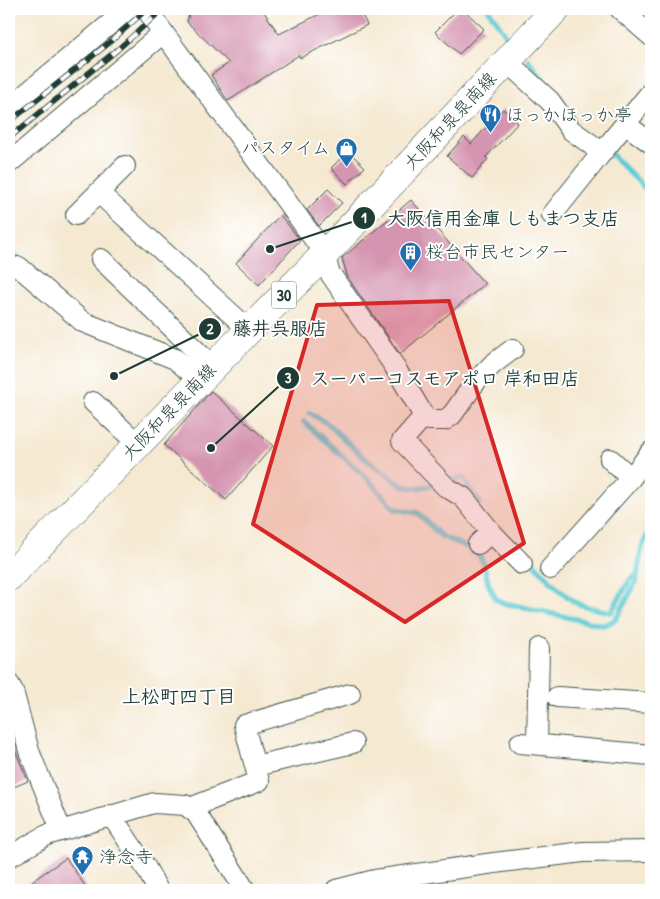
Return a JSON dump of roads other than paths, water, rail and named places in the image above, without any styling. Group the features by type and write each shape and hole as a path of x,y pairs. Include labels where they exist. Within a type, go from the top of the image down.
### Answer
{"main road":[{"name":"大阪和泉泉南線","path":"11,571 325,254 556,9"}],"street":[{"path":"9,108 128,9"},
{"path":"146,9 325,254 329,272 393,364 424,416 429,420 445,420 452,415 477,380 493,364 513,349"},
{"path":"620,9 651,36"},
{"path":"9,163 163,33"},
{"path":"507,62 550,101 571,130 592,145 600,154"},
{"path":"552,215 651,92"},
{"path":"625,124 651,143"},
{"path":"76,216 125,166"},
{"path":"99,193 248,330"},
{"path":"101,259 206,373"},
{"path":"19,267 83,322 206,373"},
{"path":"93,402 138,444"},
{"path":"424,416 402,441 422,473 463,497 484,538 522,564"},
{"path":"550,569 631,478 651,452"},
{"path":"610,459 631,478"},
{"path":"539,648 528,744 651,755"},
{"path":"9,684 13,691 29,751 61,830"},
{"path":"190,808 259,781 244,725 350,694"},
{"path":"557,697 651,703"},
{"path":"255,766 353,743"},
{"path":"9,857 47,835 111,815 154,803 185,805 196,813 245,890"},
{"path":"111,815 146,868 158,890"},
{"path":"336,890 375,880 583,852 651,851"}],"waterway":[{"path":"488,9 510,41"},
{"path":"528,60 551,89"},
{"path":"611,154 651,194"},
{"path":"9,251 22,261"},
{"path":"310,413 328,424 362,456 402,486 415,488 435,485"},
{"path":"304,422 367,478 395,509 418,513 441,536 469,548 479,555 484,564 488,583 496,599 504,603 602,625 607,624 616,619 636,582 642,546 651,529"},
{"path":"453,480 463,478 480,503"},
{"path":"526,554 564,594 577,603 590,608 611,612 631,578 636,576"}],"railway":[{"path":"9,122 109,43 147,9"},
{"path":"9,138 117,50 163,9"}],"place":[{"name":"ほっかほっか亭","path":"490,134"},
{"name":"パスタイム","path":"346,167"},
{"name":"大阪信用金庫 しもまつ支店","path":"270,249"},
{"name":"桜台市民センター","path":"410,271"},
{"name":"藤井呉服店","path":"114,376"},
{"name":"スーパーコスモアポロ 岸和田店","path":"211,448"},
{"name":"浄念寺","path":"83,876"}],"district":[{"name":"上松町四丁目","path":"179,696"}]}
